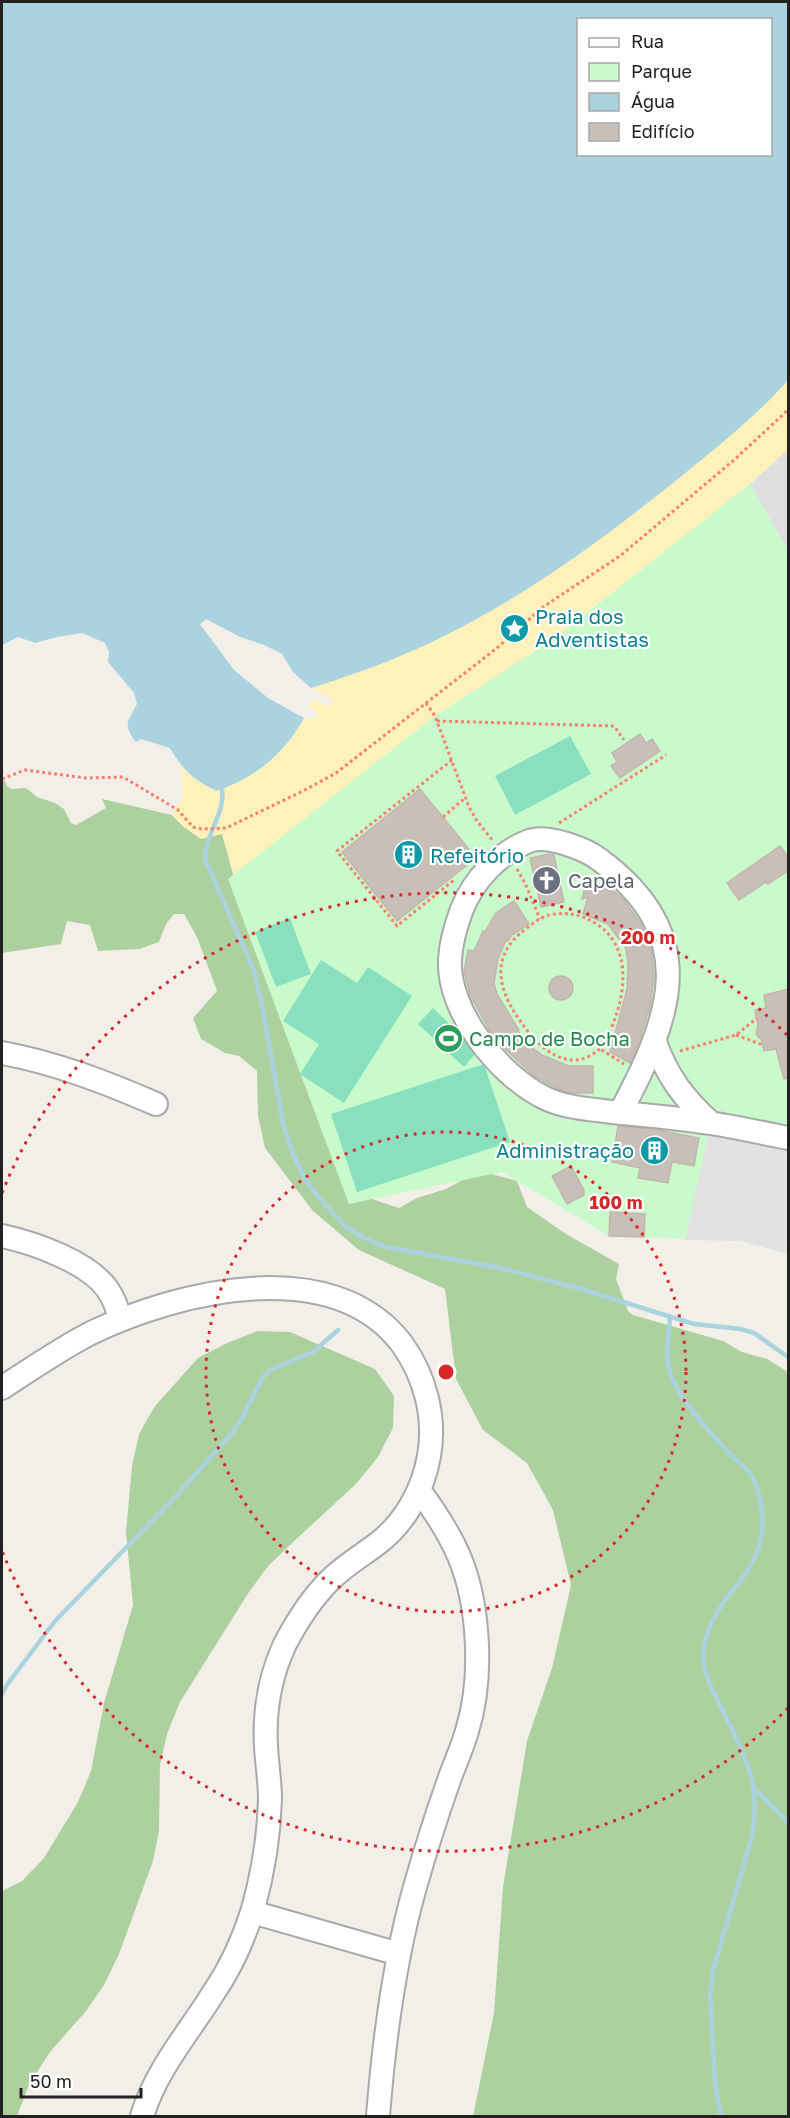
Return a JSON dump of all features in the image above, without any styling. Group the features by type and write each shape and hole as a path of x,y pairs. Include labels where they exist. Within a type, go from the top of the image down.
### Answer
{"street":[{"path":"620,1113 640,1075 658,1050 668,973 665,941 649,909 624,878 593,854 561,842 532,840 505,854 484,873 467,896 455,927 450,961 455,991 467,1022 485,1050 510,1074 544,1098 579,1108 620,1113 711,1123 789,1138"},
{"path":"658,1050 676,1087 692,1107 711,1123"},
{"path":"2,1053 55,1065 86,1075 156,1104"},
{"path":"2,1236 52,1253 93,1274 108,1290 120,1320"},
{"path":"2,1388 68,1345 120,1320 147,1311 203,1296 262,1289 309,1290 334,1296 358,1307 386,1327 398,1339 408,1353 424,1385 431,1420 429,1456 419,1490 406,1514 377,1545 348,1565 317,1594 304,1611 284,1648 276,1668 267,1707 269,1826 264,1865 252,1912 230,1965 216,1990 167,2060 142,2116"},
{"path":"378,2116 399,1954 414,1889 431,1833 467,1731 477,1663 473,1610 459,1557 445,1529 419,1490"},
{"path":"252,1912 399,1954"}],"path":[{"path":"2,778 25,770 86,778 123,777 178,810 193,827 226,828 336,773 497,648 543,607 620,556 734,460 789,410"},
{"path":"426,703 437,721 465,798 477,821 515,866 540,919"},
{"path":"437,721 614,726 624,740"},
{"path":"532,840 666,755"},
{"path":"452,760 337,852 397,926 461,875"},
{"path":"443,817 465,798"},
{"path":"564,913 578,915 606,931 615,942 622,971 620,1002 609,1035 600,1049 587,1058 577,1060 550,1053 537,1043 509,1005 503,991 501,974 503,958 509,945 521,932 548,915 564,913"},
{"path":"658,1050 736,1035 757,1018"},
{"path":"736,1035 763,1045"},
{"path":"600,1049 640,1075"}],"shaded area":[{"path":"788,449 788,551 750,484"},
{"path":"709,1132 788,1147 788,1254 741,1241 685,1240"}],"green space":[{"path":"750,484 788,551 788,1254 741,1241 609,1236 502,1172 349,1204 228,879 435,716 554,639"},
{"path":"570,736 591,774 515,815 495,776"},
{"path":"2,781 5,781 11,789 26,788 37,797 55,803 64,809 71,823 76,825 106,808 102,799 172,815 184,827 222,833 243,912 363,1196 399,1208 417,1198 446,1189 473,1174 491,1174 517,1181 527,1207 566,1234 619,1264 616,1279 628,1311 633,1315 723,1341 742,1352 767,1359 788,1372 788,2116 473,2116 494,2013 503,1887 527,1741 552,1668 571,1585 553,1510 527,1463 483,1430 456,1379 445,1289 359,1250 313,1211 265,1148 258,1116 257,1071 239,1056 225,1053 201,1039 193,1018 217,991 197,937 184,914 174,914 166,924 159,942 139,949 98,951 90,925 67,921 61,944 2,953"},
{"path":"290,918 311,974 276,987 255,932"},
{"path":"321,960 357,983 368,967 412,996 344,1103 300,1074 319,1044 283,1021"},
{"name":"Campo de Bocha","path":"433,1008 478,1051 464,1067 418,1024"},
{"path":"484,1064 510,1142 357,1192 331,1114"},
{"path":"258,1331 290,1332 375,1369 394,1396 393,1428 378,1457 356,1484 269,1565 249,1592 180,1702 167,1734 160,1765 159,1831 153,1861 119,1954 104,1985 86,2011 50,2052 29,2085 17,2116 2,2116 2,1891 22,1881 44,1858 78,1802 91,1771 104,1703 133,1605 126,1532 132,1466 139,1434 155,1406 198,1358"}],"sand":[{"name":"Praia dos Adventistas","path":"788,380 788,449 750,484 554,639 435,716 234,875 222,834 201,839 172,815 183,796 181,766 188,774 217,791 256,772 287,743 304,718 314,719 319,716 308,705 316,699 327,706 333,704 334,700 311,688 426,645 473,621 534,584 592,545 676,480 748,420"}],"water":[{"path":"2,2 788,2 788,380 747,421 703,458 646,505 590,546 503,604 410,652 328,683 311,688 293,672 282,654 240,637 206,619 200,624 234,670 268,698 304,718 287,743 268,763 244,779 217,791 189,774 170,748 141,739 136,742 128,727 129,719 137,704 134,693 108,662 109,652 105,643 82,633 35,643 18,637 2,645"}],"building":[{"path":"640,734 646,743 652,739 660,751 620,778 611,766 617,762 612,753"},
{"name":"Refeitório","path":"420,789 476,858 397,921 342,852"},
{"path":"780,846 789,858 789,870 739,900 727,883"},
{"name":"Capela","path":"554,855 564,902 541,907 530,858"},
{"path":"586,883 615,892 624,900 641,924 652,951 654,978 650,1007 630,1063 610,1052 627,989 626,949 608,924 583,914 588,897 582,899"},
{"path":"514,901 529,924 511,936 508,941 506,940 498,959 494,983 497,994 518,1031 529,1045 542,1055 569,1066 593,1066 593,1093 563,1091 534,1076 504,1048 490,1031 470,995 464,972 468,950 474,951 483,931 485,932 496,913"},
{"path":"561,976 569,980 573,988 569,996 561,1000 553,996 549,988 553,980"},
{"path":"789,989 789,1078 784,1079 776,1049 764,1051 762,1041 756,1034 758,1024 755,1010 766,1008 764,995"},
{"name":"Administração","path":"618,1126 653,1129 699,1138 694,1166 672,1162 668,1183 638,1178 640,1168 612,1162"},
{"path":"571,1166 584,1190 584,1195 567,1204 552,1176"},
{"path":"610,1212 645,1214 644,1237 609,1236"}],"waterway":[{"path":"222,789 221,807 208,841 205,859 254,971 283,1123 293,1154 305,1179 315,1193 344,1225 366,1239 386,1247 495,1267 578,1288 694,1324 741,1329 754,1333 788,1357"},
{"path":"670,1318 667,1358 676,1386 701,1422 753,1477 763,1520 755,1557 716,1615 708,1632 703,1652 708,1678 747,1763 753,1783 755,1802 752,1836 713,1971 710,1994 715,2082 721,2116"},
{"path":"2,1694 55,1621 177,1495 232,1433 263,1377 270,1370 313,1352 338,1330"},
{"path":"754,1788 788,1822"}],"place":[{"name":"Praia dos Adventistas","path":"514,628"},
{"name":"Refeitório","path":"409,855"},
{"name":"Capela","path":"547,880"},
{"name":"Campo de Bocha","path":"448,1038"},
{"name":"Administração","path":"655,1150"}]}
